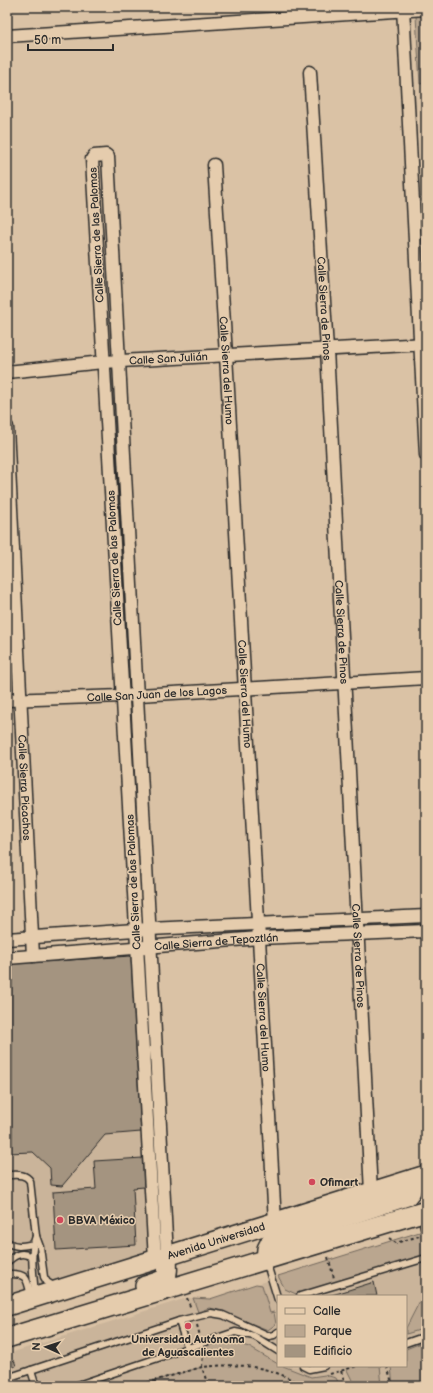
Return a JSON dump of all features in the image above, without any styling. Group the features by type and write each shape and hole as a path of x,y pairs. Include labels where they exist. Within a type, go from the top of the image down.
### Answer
{"main road":[{"name":"Avenida Universidad","path":"7,1306 420,1177"},
{"path":"266,1260 267,1249 271,1241 407,1196 420,1177"},
{"path":"7,1338 426,1211"},
{"path":"80,1315 84,1308 95,1301 165,1278 168,1275 161,1258"}],"street":[{"path":"7,36 403,9 426,9"},
{"path":"403,9 423,344 426,455"},
{"name":"Calle Sierra de Pinos","path":"310,72 327,350 371,1192"},
{"name":"Calle Sierra de las Palomas","path":"106,155 108,157 138,695 150,946 161,1258 136,948 102,362 92,159 94,156 106,155"},
{"name":"Calle Sierra del Humo","path":"214,165 275,1222"},
{"name":"Calle San Julián","path":"7,372 102,362 423,344"},
{"name":"Calle Sierra Picachos","path":"7,427 33,956"},
{"name":"Calle San Juan de los Lagos","path":"7,700 122,696 426,678"},
{"name":"Calle Sierra de Tepoztlán","path":"7,939 258,923 426,916"},
{"name":"Calle Sierra de Tepoztlán","path":"7,958 259,938 426,931"}],"lane":[{"path":"7,1175 22,1174 28,1177 30,1181 36,1236 40,1247 44,1277 47,1282 59,1290"},
{"path":"34,1298 32,1257 33,1244 36,1236"},
{"path":"7,1242 14,1246 22,1247 33,1244"},
{"path":"32,1257 20,1253 14,1256 7,1263 8,1275 19,1274 24,1276 34,1298"},
{"path":"303,1295 426,1258"},
{"path":"266,1260 277,1297"},
{"path":"10,1377 179,1321 211,1313 223,1315 269,1336 277,1333"},
{"path":"179,1321 188,1349"},
{"path":"75,1386 236,1332 254,1336 277,1350"},
{"path":"407,1343 426,1336"},
{"path":"305,1367 308,1369 319,1367"},
{"path":"31,1370 36,1386"}],"path":[{"path":"373,1227 396,1243 426,1234"},
{"path":"326,1252 336,1285"},
{"path":"187,1298 204,1347 202,1366 208,1386"},
{"path":"7,1356 10,1377"},
{"path":"136,1386 202,1366 226,1364 254,1366 289,1378 303,1386"},
{"path":"330,1374 354,1367"},
{"path":"387,1367 393,1386"},
{"path":"341,1371 346,1386"},
{"path":"409,1386 426,1382"}],"shaded area":[{"path":"131,956 147,1253 7,1294 7,964"},
{"name":"Universidad Autónoma de Aguascalientes","path":"426,1230 426,1386 7,1386 7,1354 187,1298 210,1299"}],"green space":[{"path":"426,15 426,83 420,84 416,16"},
{"path":"426,1230 426,1255 296,1294 285,1289 278,1276"},
{"path":"256,1284 262,1285 270,1313 274,1312 276,1324 268,1330 215,1309 209,1308 198,1312 193,1298 210,1299"},
{"path":"426,1289 426,1328 407,1334 407,1326"},
{"path":"426,1341 426,1381 409,1386 393,1386 391,1367 407,1367 407,1349"},
{"path":"213,1342 232,1342 249,1347 277,1363 277,1367 286,1367 311,1377 325,1375 336,1378 340,1386 136,1386 202,1367 204,1347"},
{"path":"380,1367 382,1386 355,1386 346,1368"}],"building":[{"path":"131,956 141,1132 105,1135 62,1186 51,1185 50,1168 33,1152 7,1153 7,964"},
{"path":"143,1158 144,1187 133,1188 136,1245 56,1250 53,1192 96,1189 94,1161"},
{"path":"426,1221 426,1229 421,1231 419,1224"},
{"path":"374,1282 377,1295 331,1295"},
{"path":"14,1360 16,1366 7,1369 7,1362"}],"place":[{"name":"Ofimart","path":"312,1182"},
{"name":"BBVA México","path":"60,1220"},
{"name":"Universidad Autónoma de Aguascalientes","path":"188,1326"}]}
